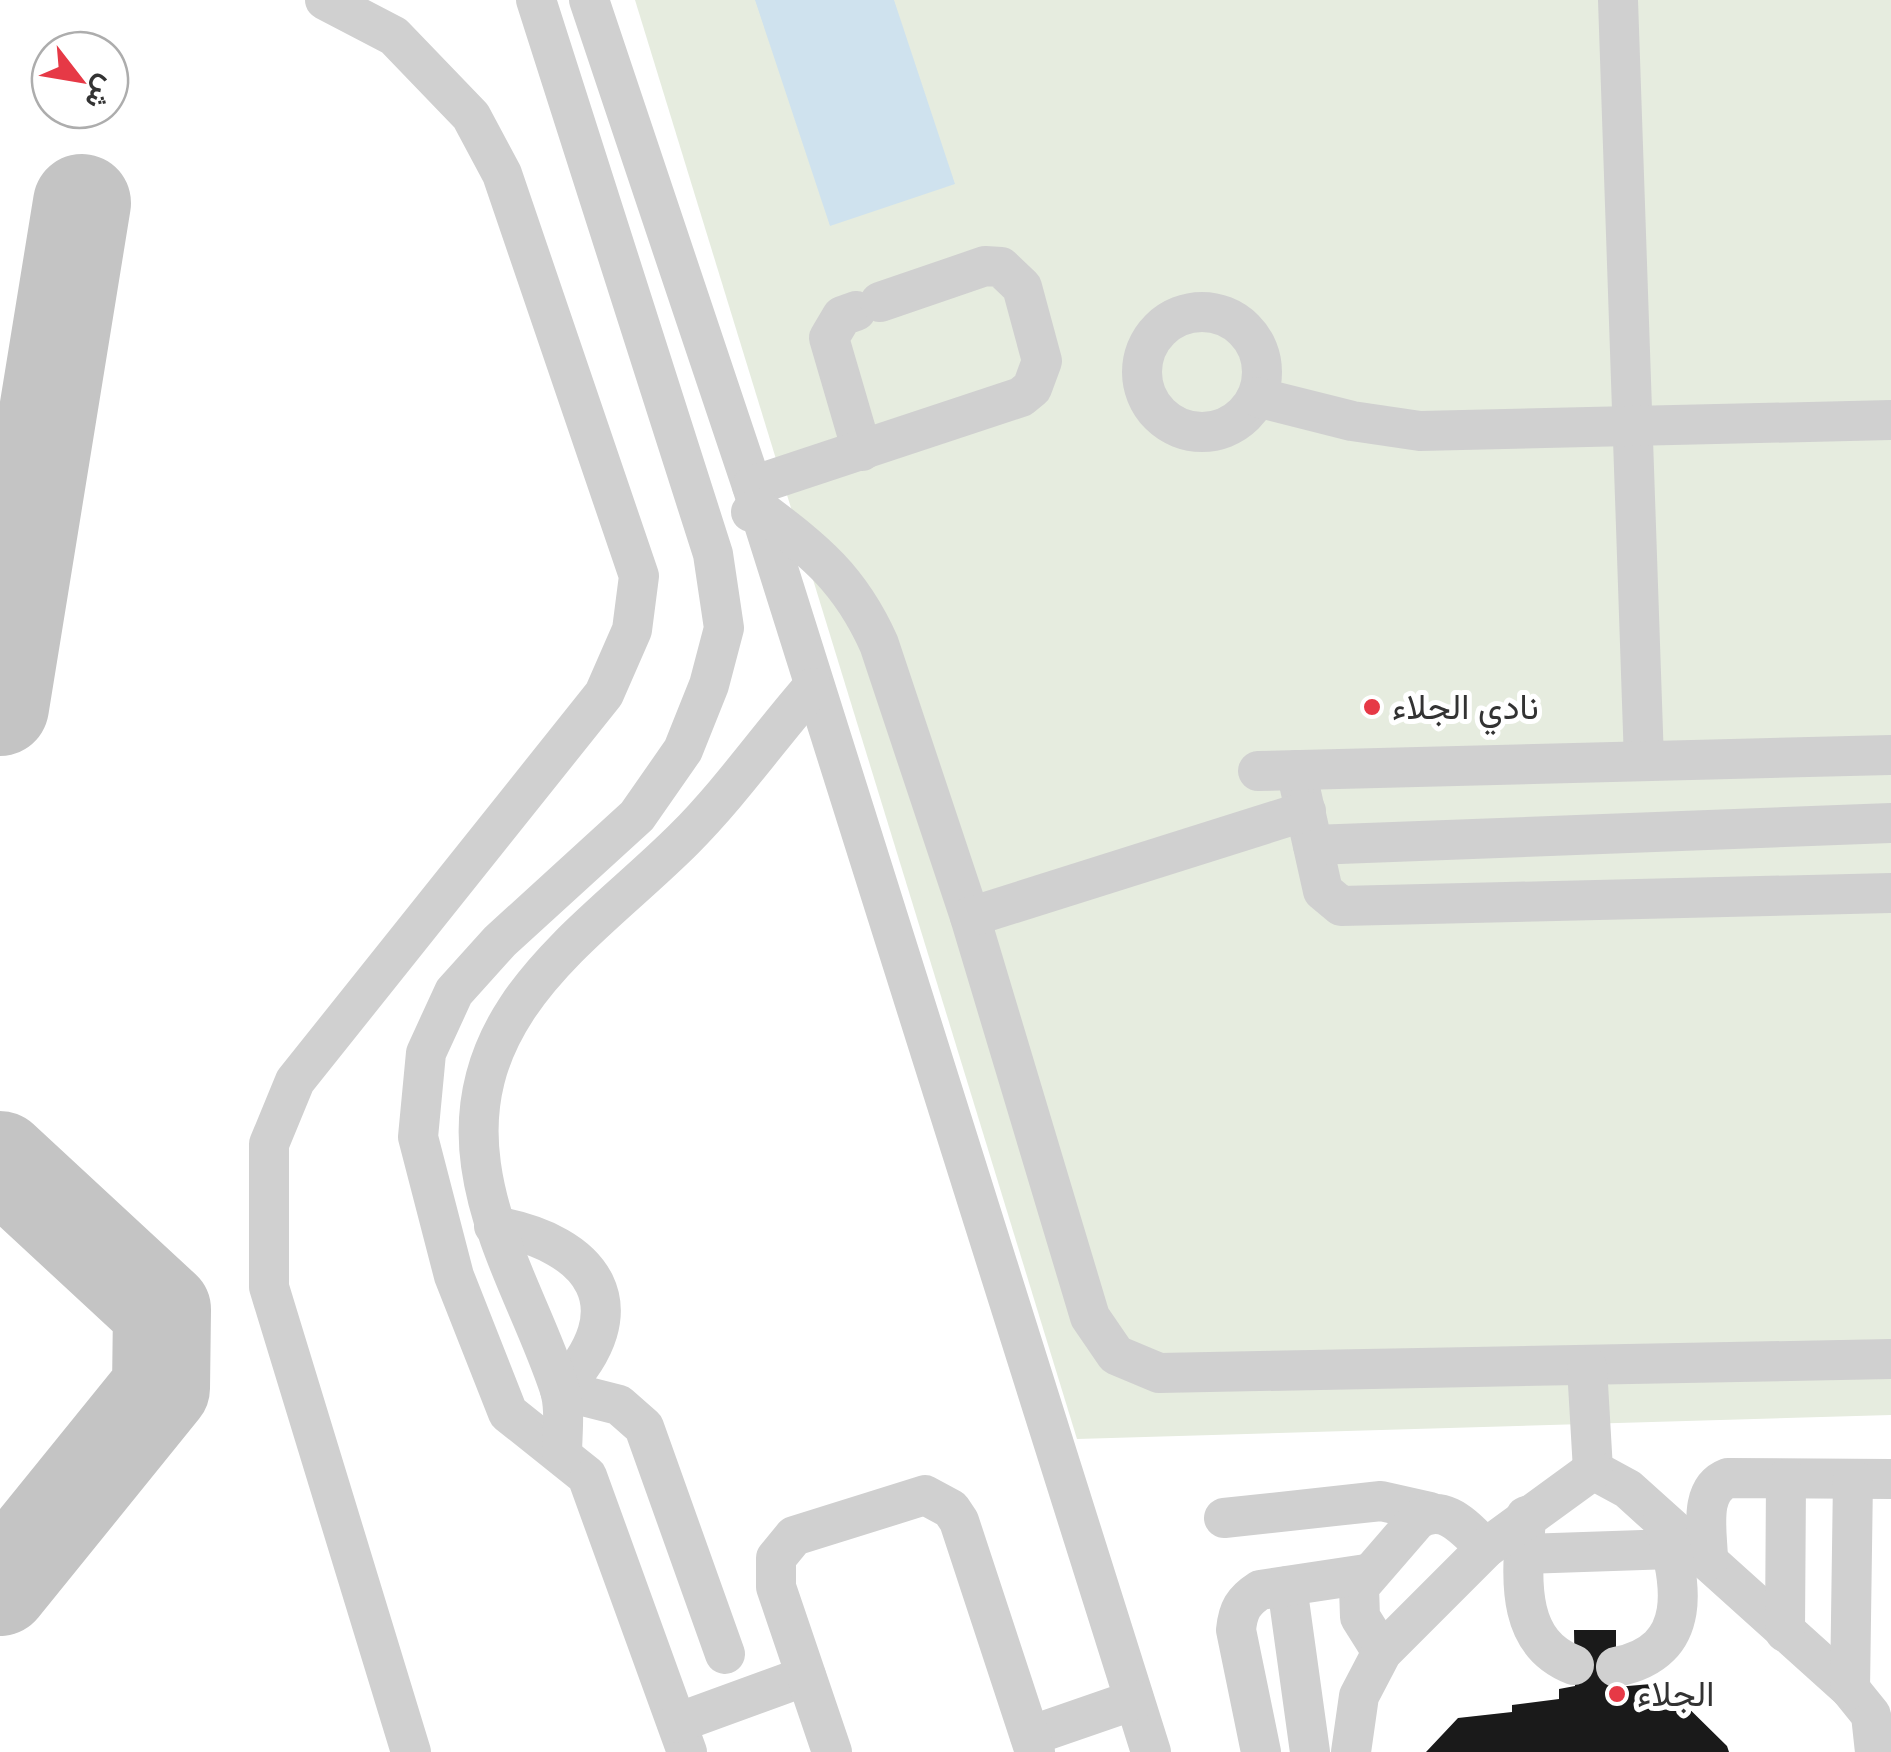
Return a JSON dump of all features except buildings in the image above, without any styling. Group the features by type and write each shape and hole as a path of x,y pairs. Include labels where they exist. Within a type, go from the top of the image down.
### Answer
{"lane":[{"path":"326,0 394,36 471,116 502,174 639,576 632,630 604,694 306,1065 295,1080 269,1144 269,1287 411,1752"},
{"path":"536,0 713,554 724,628 709,685 683,750 637,816 500,941 454,992 426,1052 418,1137 454,1276 508,1412 587,1476 682,1737 806,1676"},
{"path":"590,0 756,498 812,688 1151,1752"},
{"path":"1618,0 1644,761"},
{"path":"703,523 862,452 1021,397 1032,388 1042,361 1022,286 1001,267 986,266 842,316 829,338 862,452"},
{"path":"1257,398 1352,421 1420,430 1891,420"},
{"path":"756,498 835,569 861,604 879,644 970,917 1090,1317 1116,1355 1158,1373 1891,1359"},
{"path":"562,1455 560,1390 494,1226 480,1162 481,1105 495,1050 520,998 558,954 684,839 812,688"},
{"path":"1891,755 1277,771 1309,828 1323,891 1331,900 1356,909 1891,893"},
{"path":"970,917 1309,828 1891,823"},
{"path":"494,1226 542,1239 584,1263 598,1282 603,1306 590,1352 560,1390"},
{"path":"1587,1367 1593,1470"},
{"path":"560,1390 619,1405 644,1427 725,1654"},
{"path":"1351,1752 1359,1696 1382,1652 1593,1470"},
{"path":"1593,1470 1628,1489 1681,1544 1850,1689 1870,1715 1874,1752"},
{"path":"1616,1667 1643,1662 1671,1634 1677,1615 1681,1544 1711,1489 1728,1478 1872,1479 1850,1689"},
{"path":"1786,1478 1786,1632"},
{"path":"832,1752 773,1573 783,1545 794,1536 925,1495 950,1509 959,1521 1032,1744 1134,1700"},
{"path":"1224,1518 1381,1500 1512,1539 1681,1544"},
{"path":"1382,1652 1356,1602 1366,1574 1430,1512"},
{"path":"1512,1539 1538,1642 1551,1656 1574,1665"},
{"path":"1261,1752 1236,1630 1237,1614 1246,1599 1260,1590 1366,1574"},
{"path":"1287,1586 1310,1752"}],"shaded area":[{"name":"نادي الجلاء","path":"635,0 1891,0 1891,1415 1077,1439"}],"water":[{"path":"755,0 894,0 955,184 830,226"}],"taxiway":[{"path":"0,707 82,203"},
{"path":"0,1160 162,1310 161,1388 0,1587"}],"place":[{"name":"نادي الجلاء","path":"1372,707"},
{"name":"الجلاء","path":"1617,1694"}]}
